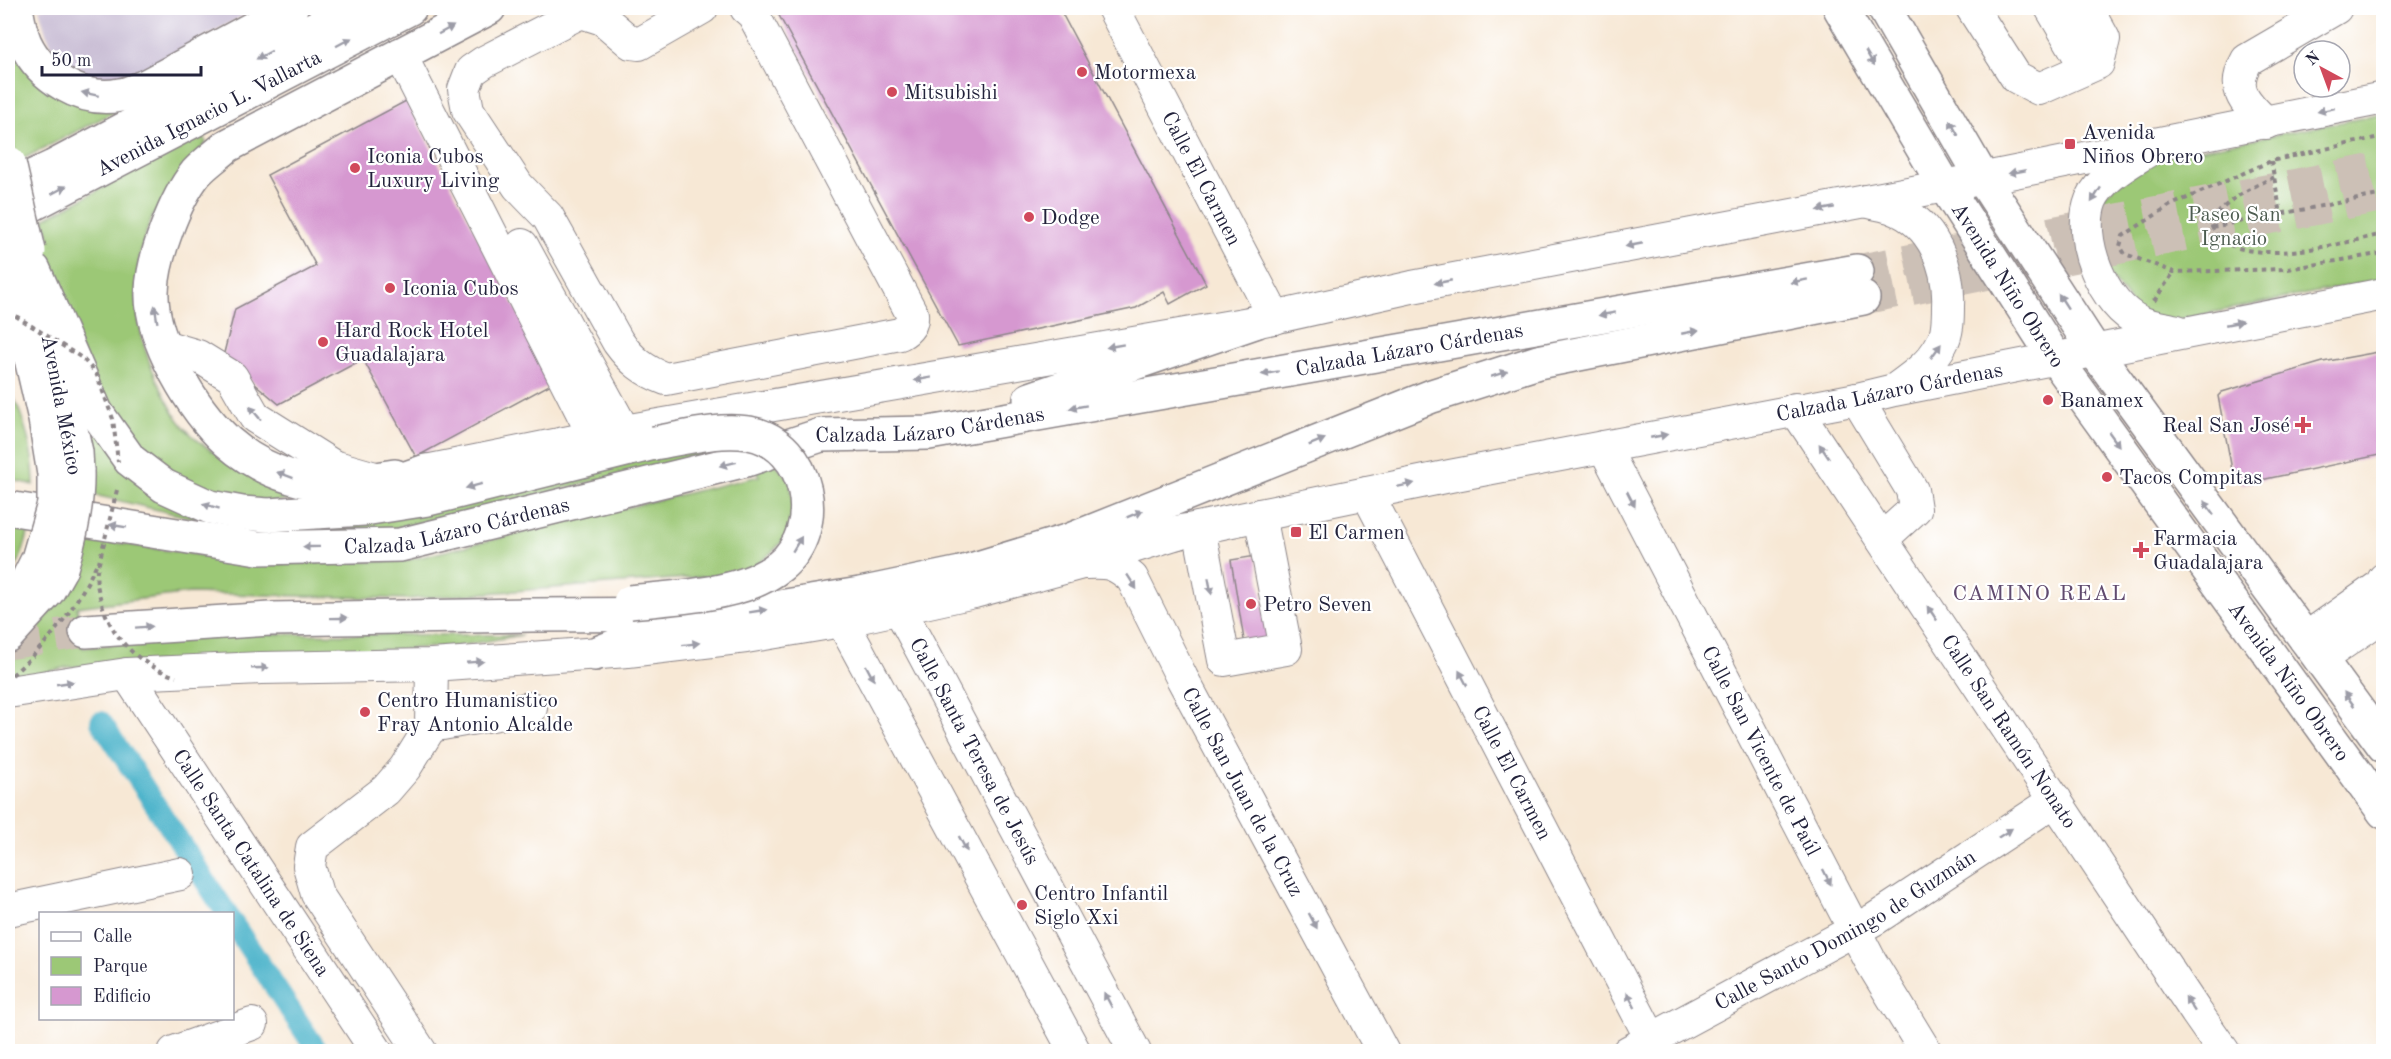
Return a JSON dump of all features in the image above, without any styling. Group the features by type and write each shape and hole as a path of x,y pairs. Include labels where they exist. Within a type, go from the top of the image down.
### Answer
{"main road":[{"path":"16,8 25,44 40,66 65,85 92,95 107,97 121,95 146,86 291,8"},
{"name":"Avenida Ignacio L. Vallarta","path":"8,170 53,167 352,8"},
{"name":"Avenida Ignacio L. Vallarta","path":"8,217 410,8"},
{"name":"Avenida Ignacio L. Vallarta","path":"426,471 330,484 293,478 259,465 228,442 198,409 175,371 159,335 152,292 161,248 174,210 196,173 227,146 489,8"},
{"name":"Avenida Niño Obrero","path":"1840,8 1945,186 2055,358 2384,812"},
{"name":"Avenida Niño Obrero","path":"1884,8 1983,179 2094,350 2384,746"},
{"name":"Avenida México","path":"8,170 45,419 66,472"},
{"path":"20,260 96,412 130,460 164,486 210,507 268,515 364,509 428,499 654,444 713,433 749,433 770,440 787,451 800,472 807,496 807,513 801,542 780,566 753,581 721,591 531,615"},
{"name":"Avenida México","path":"8,635 48,591 54,504 74,442 20,260"},
{"name":"Calzada Lázaro Cárdenas","path":"8,508 258,548 400,545 746,460 821,435 929,433 1860,284 1538,362 1432,396 1070,540 961,573 860,594 736,614 270,620 86,631"},
{"path":"929,433 1265,320"},
{"path":"8,354 45,419"},
{"path":"480,461 654,444"},
{"path":"268,515 366,493 426,471"},
{"path":"961,573 1191,530"},
{"name":"Avenida México","path":"8,605 27,579 50,563"},
{"path":"596,654 643,635 679,615"}],"street":[{"path":"702,8 639,44 631,43 603,19 579,10 484,62 471,71 464,89 468,110 518,186 548,217 618,342 630,358 648,373 666,379 900,334 908,330 913,320 912,314 753,14 746,8"},
{"name":"Calle El Carmen","path":"1113,8 1265,320"},
{"path":"1972,8 2016,77 2039,89 2098,63 2104,39 2086,8"},
{"path":"2051,8 2086,68"},
{"path":"2266,123 2243,100 2239,74 2247,60 2336,8"},
{"path":"400,54 594,436"},
{"path":"426,471 624,430 1265,320 1412,288 1983,179 2384,98"},
{"path":"2157,144 2110,176 2092,199 2086,225 2092,258 2109,295 2140,322 2184,333"},
{"path":"1866,201 1895,209 1917,223 1930,237 1939,252 1949,287 1948,318 1943,341 1923,370 1894,390"},
{"path":"522,245 624,430"},
{"name":"Calzada Lázaro Cárdenas","path":"1082,563 1191,530 1260,515 2384,294"},
{"path":"164,346 198,356 232,377 255,417 323,460 333,466 379,479"},
{"path":"1857,399 1912,490 1915,508 1882,538"},
{"name":"Calle San Ramón Nonato","path":"1796,409 2224,1052"},
{"name":"Calle San Vicente de Paúl","path":"1604,447 1871,962 1926,1052"},
{"name":"Calle El Carmen","path":"1367,493 1646,1047"},
{"path":"1182,678 1224,660 1286,649 1260,515"},
{"path":"1191,530 1224,660"},
{"name":"Calle San Juan de la Cruz","path":"1082,563 1108,562 1119,567 1132,578 1182,678 1383,1052"},
{"path":"10,683 127,674 432,664 596,654 746,637 842,621 974,592 1082,563"},
{"path":"2312,649 2383,593"},
{"name":"Calle Santa Teresa de Jesús","path":"900,608 1136,1052"},
{"path":"842,621 1076,1052"},
{"path":"421,1052 316,894 309,866 312,847 386,790 405,768 431,726 432,664"},
{"name":"Calle Santa Catalina de Siena","path":"127,674 376,1052"},
{"path":"431,726 531,708"},
{"name":"Calle Santo Domingo de Guzmán","path":"1646,1047 1875,919 2056,800"},
{"path":"8,910 180,874"},
{"path":"174,1052 252,1024"}],"path":[{"path":"2384,136 2271,161 2169,206 2123,236 2120,246 2125,254 2174,272 2288,269 2384,253"},
{"path":"2271,161 2281,214"},
{"path":"2212,227 2218,213 2235,199 2274,177"},
{"path":"2212,227 2384,194"},
{"path":"2212,227 2222,241 2255,252 2287,253 2384,234"},
{"path":"2148,310 2174,272"},
{"path":"8,311 82,358 96,373 113,419 118,462"},
{"path":"117,490 96,579 105,613 128,649 155,670 176,677"},
{"path":"10,683 62,623 84,591 100,556"}],"shaded area":[{"path":"39,8 258,8 132,75 120,79 105,79 91,75 63,60 54,50 46,33"}],"green space":[{"path":"8,39 126,106 17,162 8,120"},
{"name":"Paseo San Ignacio","path":"2383,114 2383,279 2170,321 2138,313 2098,260 2100,200 2140,161"},
{"path":"204,134 206,143 162,201 143,244 138,266 138,313 148,359 173,410 182,425 194,437 221,457 237,465 317,496 264,503 222,500 141,455 104,407 36,244 49,238 44,219"},
{"path":"8,386 27,434 34,485 8,479"},
{"path":"76,408 239,518 749,438 790,479 793,521 786,537 779,545 764,559 741,574 408,599 190,593 77,607 83,648 199,634 522,635 458,646 68,667 8,681 8,657 35,632 64,593 88,539 262,564 404,561 759,476 749,445 387,530 260,534 90,494"},
{"path":"8,524 29,528 20,560 8,576"}],"building":[{"name":"Dodge","path":"775,8 1059,8 1206,284 1170,304 1164,292 1136,308 958,346"},
{"name":"Iconia Cubos","path":"406,101 555,382 416,457 363,359 279,404 223,357 235,309 316,266 267,175"},
{"name":"Real San José","path":"2384,351 2384,454 2242,484 2241,474 2233,475 2218,396 2222,392 2323,362"},
{"name":"Petro Seven","path":"1256,556 1270,648 1246,652 1231,560"}],"waterway":[{"path":"101,722 226,912"},
{"path":"234,925 318,1052"}],"tunnel":[{"path":"1857,271 2384,168"},
{"path":"1863,298 2384,195"},
{"path":"8,643 86,631"}],"place":[{"name":"Motormexa","path":"1082,72"},
{"name":"Mitsubishi","path":"892,92"},
{"name":"Avenida Niños Obrero","path":"2070,144"},
{"name":"Iconia Cubos Luxury Living","path":"355,168"},
{"name":"Dodge","path":"1029,217"},
{"name":"Iconia Cubos","path":"390,288"},
{"name":"Hard Rock Hotel Guadalajara","path":"323,342"},
{"name":"Banamex","path":"2048,400"},
{"name":"Real San José","path":"2303,425"},
{"name":"Tacos Compitas","path":"2107,477"},
{"name":"El Carmen","path":"1296,532"},
{"name":"Farmacia Guadalajara","path":"2141,550"},
{"name":"Petro Seven","path":"1251,604"},
{"name":"Centro Humanistico Fray Antonio Alcalde","path":"365,712"},
{"name":"Centro Infantil Siglo Xxi","path":"1022,905"}],"district":[{"name":"CAMINO REAL","path":"2040,592"}]}
